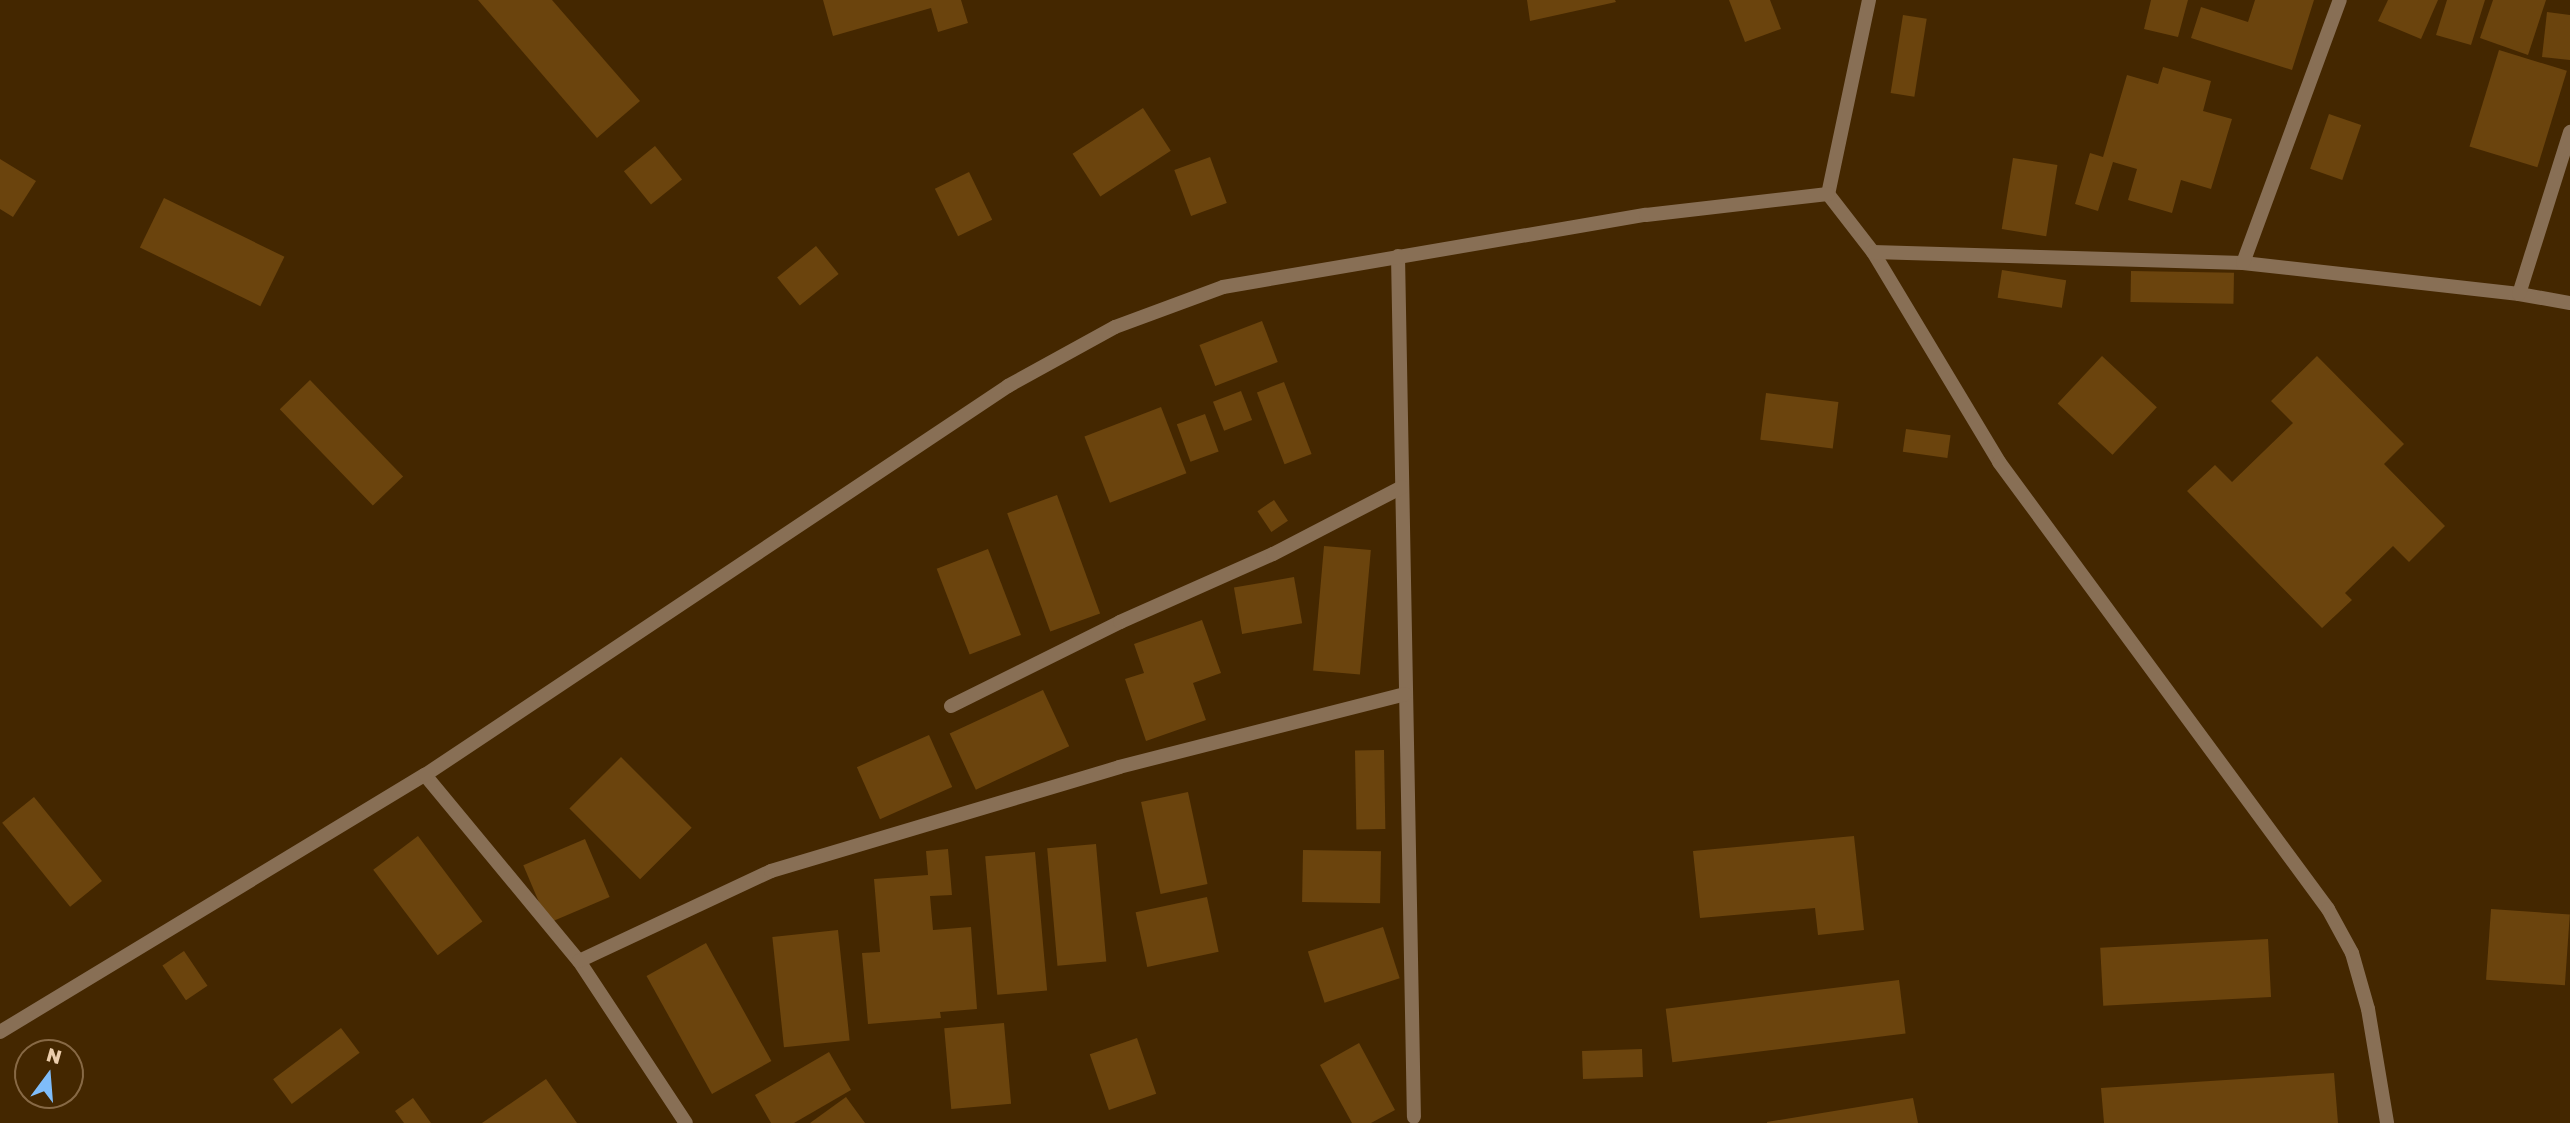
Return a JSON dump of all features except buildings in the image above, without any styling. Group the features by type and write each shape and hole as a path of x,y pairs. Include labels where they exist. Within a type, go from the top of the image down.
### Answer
{"street":[{"path":"1869,0 1828,194 1872,253 1999,462 2328,909 2352,953 2368,1009 2386,1123"},
{"path":"2243,263 2340,0"},
{"path":"2519,294 2570,132"},
{"path":"0,1032 425,775 1008,386 1115,327 1223,287 1646,215 1828,194"},
{"path":"1872,253 2243,263 2519,294 2570,303"},
{"path":"1398,256 1414,1116"},
{"path":"951,706 1120,622 1273,554 1402,487"},
{"path":"579,961 771,871 1119,766 1405,694"},
{"path":"425,775 579,961 686,1123"}]}
